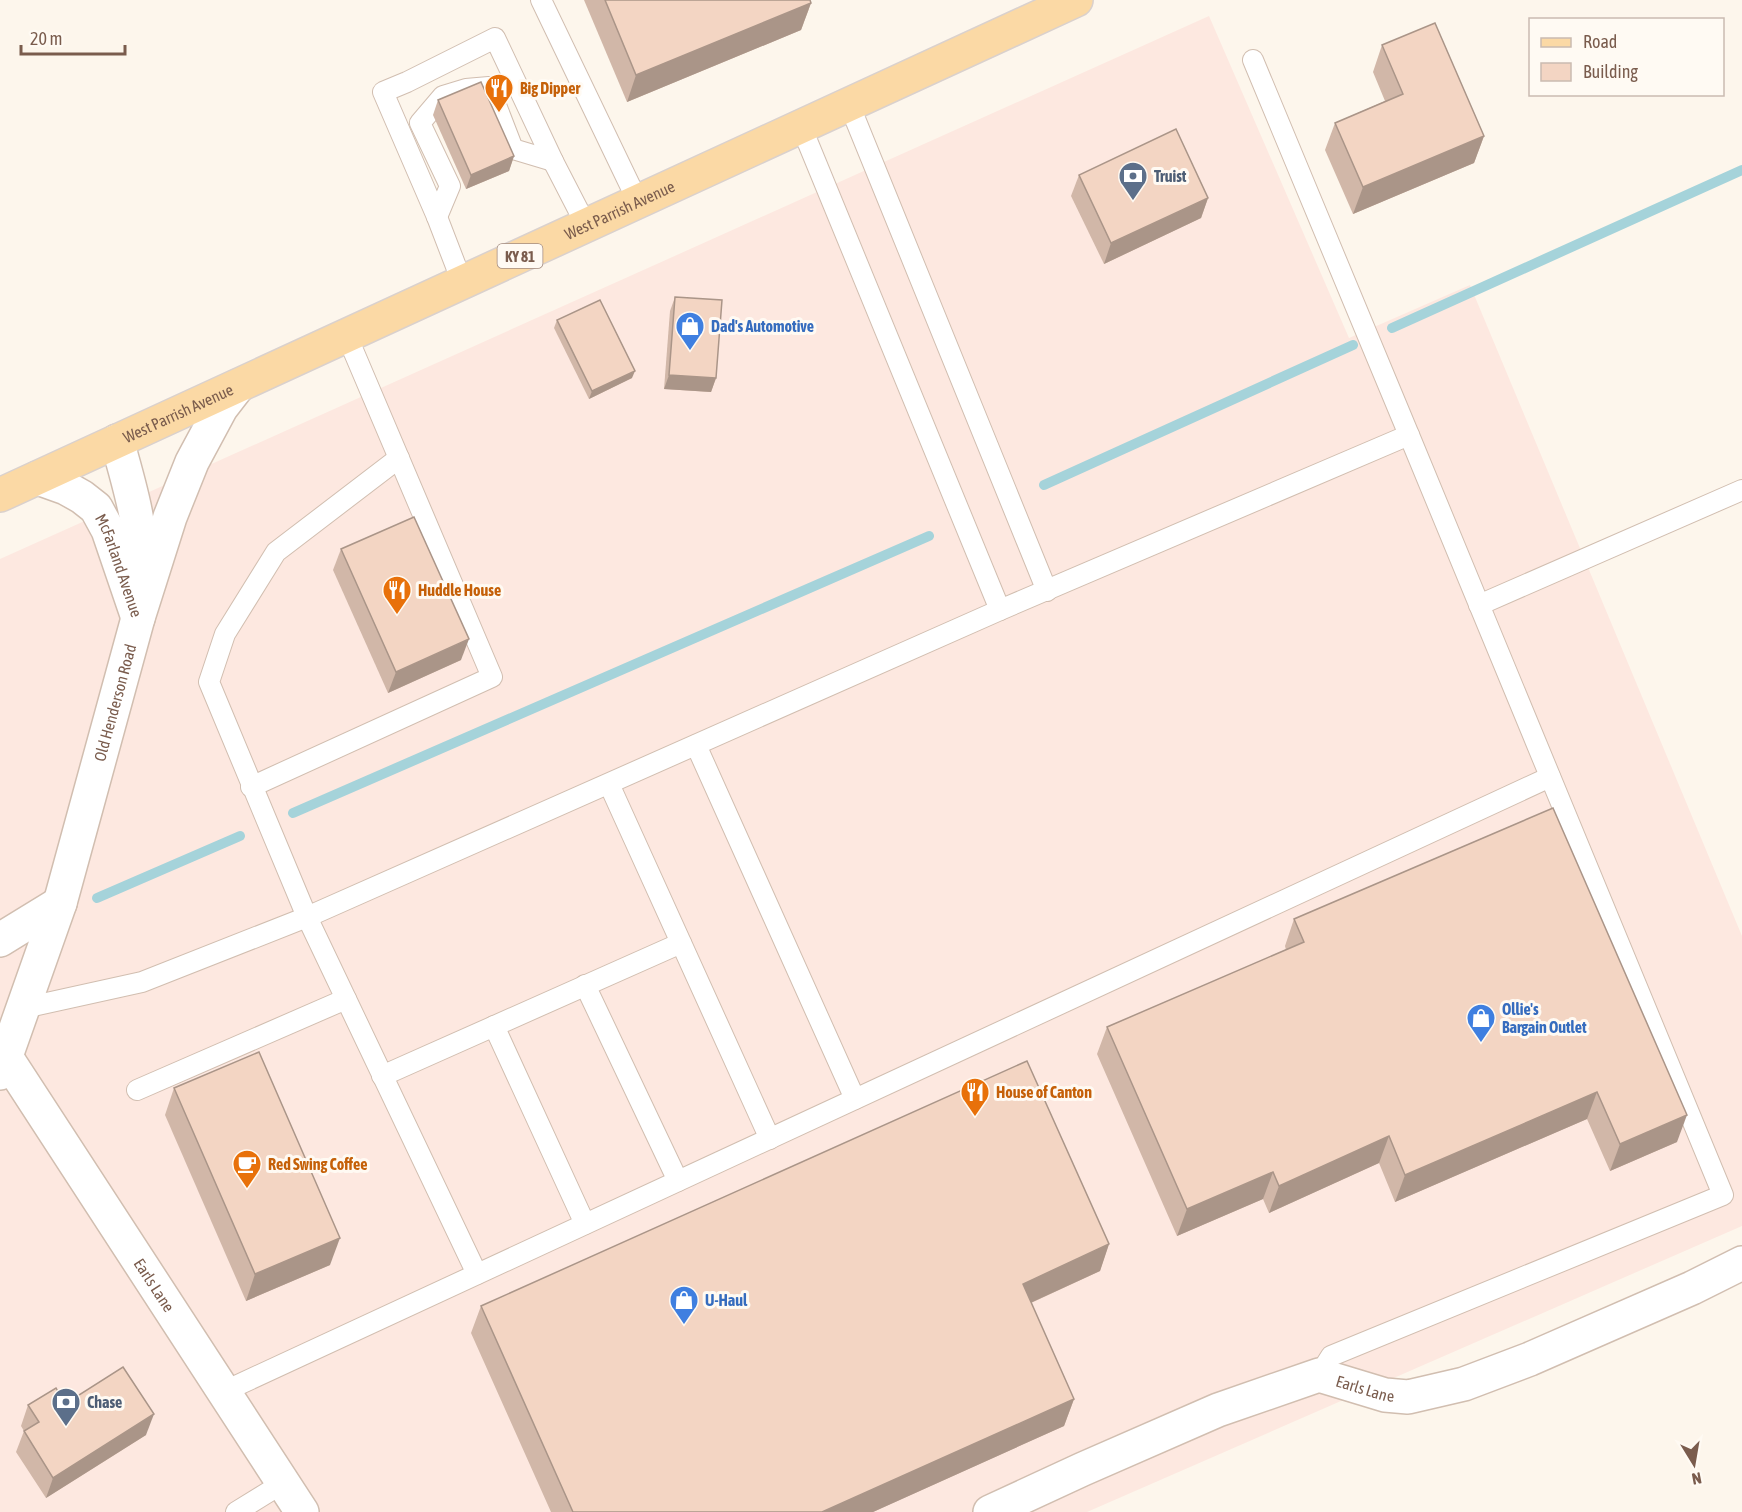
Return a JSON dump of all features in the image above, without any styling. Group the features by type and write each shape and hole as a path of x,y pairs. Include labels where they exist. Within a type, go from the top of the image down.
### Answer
{"main road":[{"name":"West Parrish Avenue","path":"0,495 1076,0"}],"street":[{"name":"Old Henderson Road","path":"12,1010 60,903 138,618 170,517 192,462 221,408 238,386"},
{"name":"McFarland Avenue","path":"117,441 130,486 143,561 138,618"},
{"name":"McFarland Avenue","path":"38,478 66,488 96,508 108,530 138,618"},
{"path":"0,940 60,903"},
{"path":"3,1065 12,1010"},
{"name":"Earls Lane","path":"3,1065 225,1391 302,1512"},
{"name":"Earls Lane","path":"990,1512 1083,1468 1218,1410 1319,1375 1385,1395 1408,1397 1464,1384 1552,1350 1692,1288 1742,1263"}],"lane":[{"path":"541,0 638,202"},
{"path":"462,282 437,217 382,92 495,38 586,225"},
{"path":"1253,60 1723,1195 1331,1356 1319,1375"},
{"path":"437,217 450,186 420,123 443,96 466,89 489,87 513,149 553,161"},
{"path":"849,104 1047,591"},
{"path":"801,126 1000,610"},
{"path":"251,787 492,677 347,336"},
{"path":"12,1010 142,982 307,917 1000,610 1409,435"},
{"path":"399,458 276,552 225,633 209,682 307,917 477,1275"},
{"path":"1479,605 1742,490"},
{"path":"696,745 855,1099"},
{"path":"225,1391 1550,777"},
{"path":"609,784 770,1139"},
{"path":"382,1076 681,943"},
{"path":"585,985 678,1181"},
{"path":"137,1090 346,999"},
{"path":"494,1026 585,1224"},
{"path":"236,1512 283,1483"}],"shaded area":[{"path":"1209,16 1349,338 1470,285 1742,936 1742,1226 1087,1512 0,1512 0,559"}],"building":[{"path":"605,0 810,0 811,3 636,75"},
{"path":"1435,23 1484,136 1363,187 1335,123 1403,94 1382,45"},
{"path":"481,82 514,156 471,175 438,100"},
{"path":"1176,129 1208,198 1111,243 1079,175"},
{"name":"Dad's Automotive","path":"675,297 722,300 716,378 669,375"},
{"path":"600,300 635,371 592,391 557,320"},
{"name":"Huddle House","path":"414,517 469,639 396,672 341,549"},
{"path":"1553,808 1687,1115 1620,1144 1597,1092 1405,1175 1389,1136 1279,1186 1273,1172 1187,1209 1107,1027 1304,942 1294,919"},
{"name":"Red Swing Coffee","path":"259,1052 340,1238 255,1274 174,1088"},
{"path":"1027,1061 1109,1244 1023,1284 1074,1399 822,1512 573,1512 481,1306"},
{"path":"123,1367 154,1414 53,1478 24,1431 39,1422 28,1405 56,1388 65,1404"}],"waterway":[{"path":"1392,328 1742,170"},
{"path":"1044,485 1353,345"},
{"path":"293,813 929,536"},
{"path":"97,898 240,836"}],"place":[{"name":"Big Dipper","path":"499,114"},
{"name":"Truist","path":"1133,202"},
{"name":"Dad's Automotive","path":"690,352"},
{"name":"Huddle House","path":"397,616"},
{"name":"Ollie's Bargain Outlet","path":"1481,1044"},
{"name":"House of Canton","path":"975,1118"},
{"name":"Red Swing Coffee","path":"247,1190"},
{"name":"U-Haul","path":"684,1326"},
{"name":"Chase","path":"66,1428"}]}
